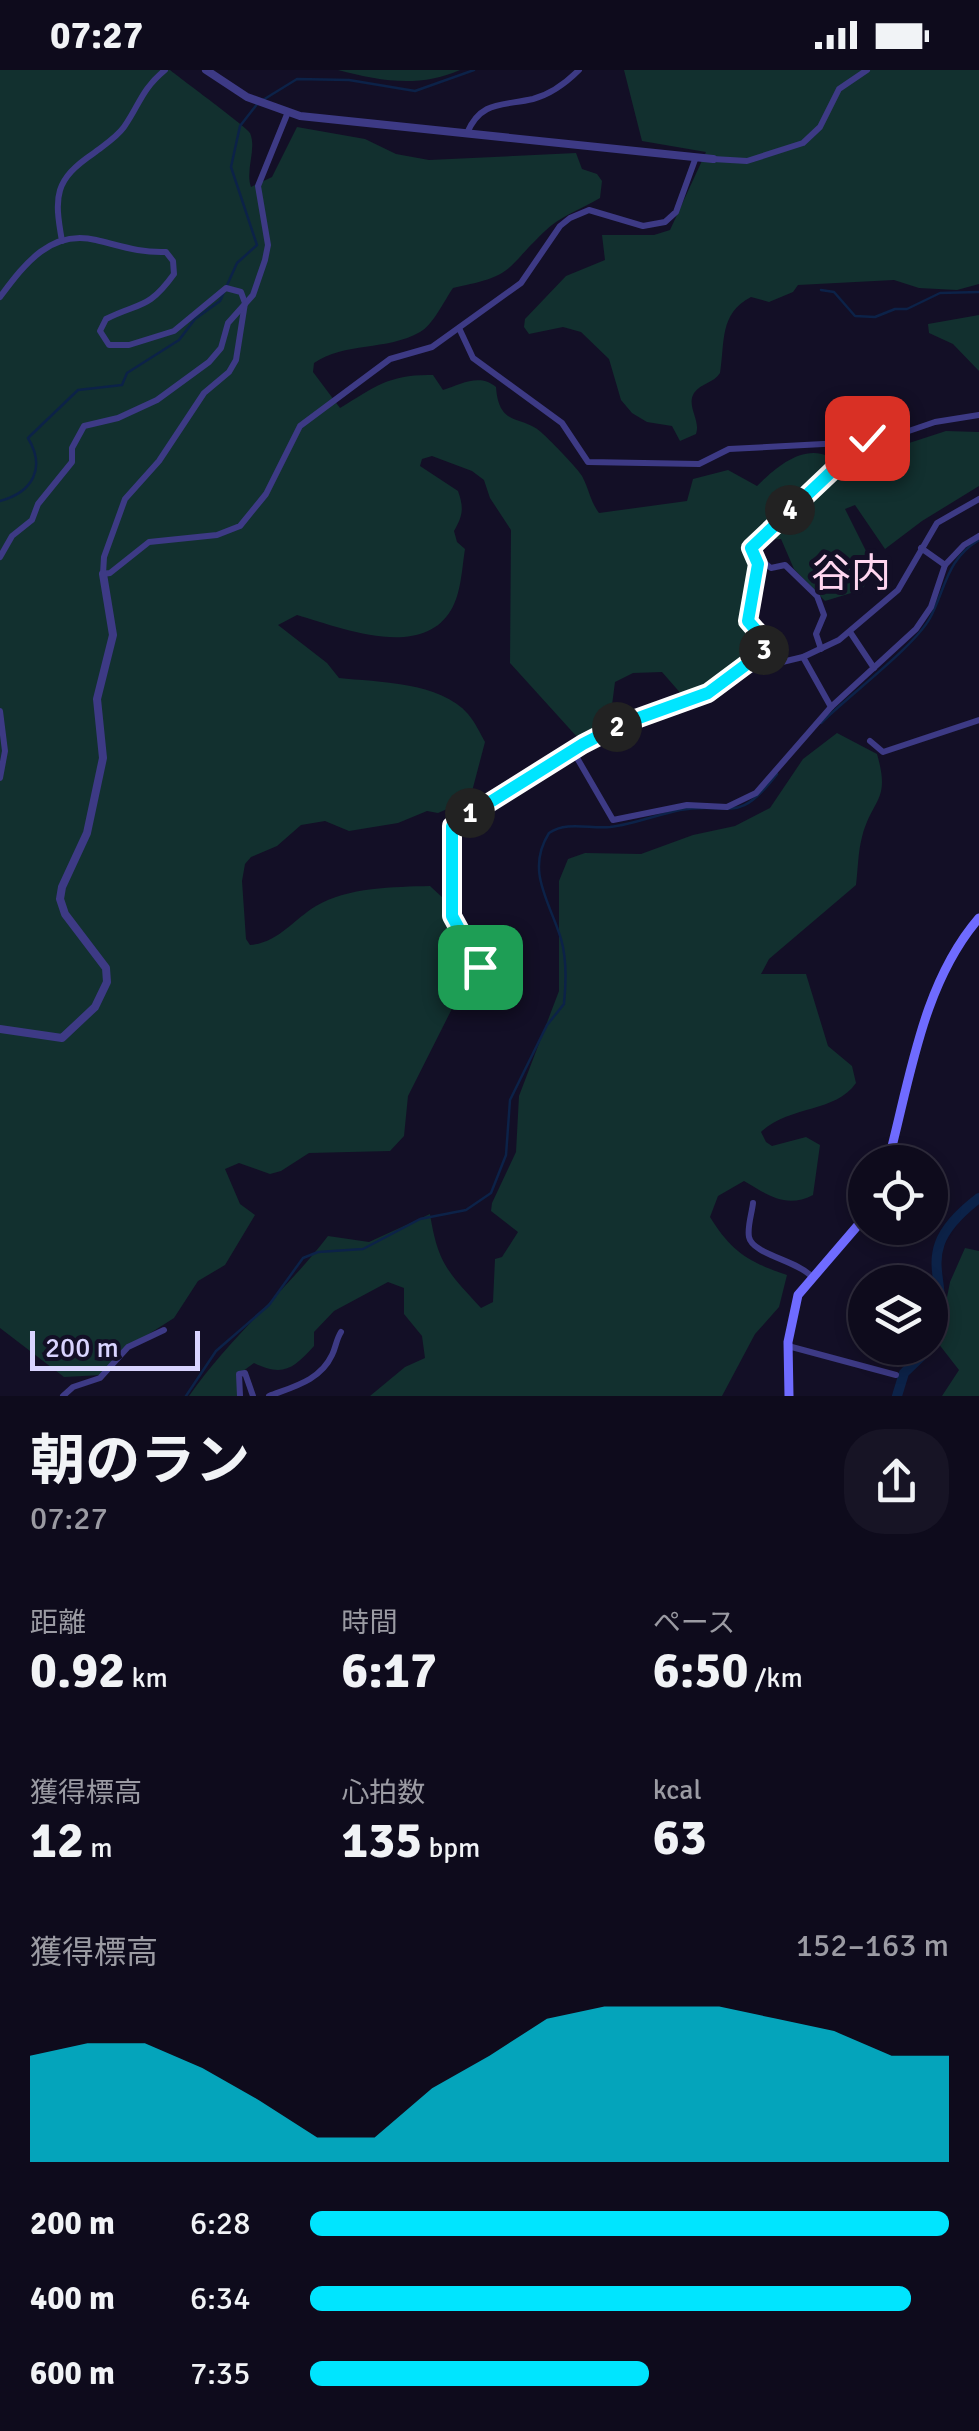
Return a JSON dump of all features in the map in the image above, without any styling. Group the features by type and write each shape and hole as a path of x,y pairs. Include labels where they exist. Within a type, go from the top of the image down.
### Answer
{"main road":[{"path":"893,1145 932,1001 956,947 979,918"},
{"path":"790,1396 788,1346 798,1295 848,1236"}],"street":[{"path":"62,241 56,204 60,186 72,168 124,128 141,92 165,70"},
{"path":"206,70 247,97 288,112 747,161 803,143 820,126 839,89 866,70"},
{"path":"468,132 484,108 551,92 580,70"},
{"path":"0,557 12,536 32,520 38,504 72,462 72,448 84,426 118,418 186,380 221,348 228,323 253,294 268,244 258,186 288,112"},
{"path":"102,574 118,569 149,542 217,535 240,526 266,494 300,426 390,359 432,347 521,283 560,226 570,218 589,210 644,226 665,222 676,212 696,157"},
{"path":"0,297 32,257 62,241 88,238 130,251 166,252 173,261 174,274 144,307 106,319 100,331 109,346 129,345 174,330 226,288 241,292 245,303 236,360 229,372 204,394 159,461 125,499 104,557 102,574 113,635 97,699 103,758 87,832 60,899 65,914 106,968 106,982 94,1008 62,1038 0,1028"},
{"path":"458,328 473,358 562,422 588,462 699,464 730,449 861,442"},
{"path":"736,676 738,668 768,647 748,621 758,564 751,548 861,442 885,431 900,434 935,422 979,416"},
{"path":"480,967 452,916 452,826 622,724 708,693 736,676 804,657 850,632 898,590 937,522 979,500"},
{"path":"573,751 613,820 687,805 727,808 756,793 831,707 916,629 931,606 945,565 979,536"},
{"path":"921,548 945,565"},
{"path":"758,564 764,560 771,568 785,564 816,596 824,615 816,634 821,649"},
{"path":"850,632 874,668"},
{"path":"804,657 831,707"},
{"path":"0,711 5,750 0,778"},
{"path":"870,742 883,752 979,720"},
{"path":"753,1203 749,1237 755,1247 804,1268 811,1276"},
{"path":"63,1396 73,1387 100,1378 128,1348 164,1330"},
{"path":"269,1396 311,1379 334,1353 342,1332"},
{"path":"788,1346 896,1375"},
{"path":"240,1396 237,1382 239,1374 244,1373 253,1396"}],"green space":[{"path":"0,70 170,70 250,133 251,187 272,177 297,127 365,139 396,154 429,160 576,153 582,169 597,174 602,181 600,198 551,226 507,270 453,288 425,329 394,342 326,356 314,363 313,372 340,408 374,388 405,377 433,375 443,390 470,381 490,383 496,387 507,415 535,428 575,467 599,513 687,501 693,479 728,470 757,486 800,455 820,453 830,457 890,442 906,444 946,431 979,432 979,486 885,549 855,505 845,509 870,559 873,576 861,590 825,601 794,569 781,539 766,539 755,549 759,583 750,625 755,646 714,683 683,696 662,672 633,673 615,682 609,728 578,738 510,663 511,530 490,498 484,480 472,471 432,456 422,459 420,466 458,491 461,502 461,516 454,531 457,542 465,549 459,589 451,610 437,625 420,634 400,637 356,632 297,615 278,625 327,663 339,678 425,690 456,703 468,714 485,742 470,799 438,813 427,811 398,823 349,831 325,821 301,825 277,846 251,857 245,864 242,881 246,939 250,945 269,940 316,906 342,895 430,886 443,898 447,917 472,969 408,1096 404,1136 390,1151 309,1153 270,1174 239,1163 225,1169 240,1204 255,1215 225,1265 198,1281 174,1318 127,1348 102,1375 64,1377 0,1328"},
{"path":"338,70 460,70 430,79 399,81"},
{"path":"624,70 979,70 979,284 957,290 919,288 894,280 798,285 793,292 769,302 751,297 728,320 720,373 694,393 696,434 680,441 672,426 647,422 632,413 621,400 609,359 581,332 563,327 529,334 524,327 525,319 566,276 605,260 602,235 654,235 670,230 706,152 642,141"},
{"path":"979,315 979,371 953,344 929,333 928,324"},
{"path":"837,733 877,754 881,770 881,791 862,837 856,885 769,959 761,974 806,974 828,1046 852,1066 856,1083 836,1100 785,1117 761,1132 772,1146 806,1137 820,1145 813,1195 786,1200 744,1181 718,1196 710,1217 725,1239 751,1260 787,1275 779,1307 755,1334 722,1396 370,1396 405,1367 425,1358 422,1336 404,1314 404,1288 388,1282 334,1311 314,1332 314,1346 293,1365 280,1370 254,1363 239,1374 243,1396 189,1396 328,1236 369,1242 430,1214 437,1245 452,1276 481,1308 493,1302 495,1259 502,1257 518,1232 491,1211 492,1203 516,1152 519,1096 559,991 559,881 568,859 585,853 641,854 693,835 735,826 770,808 803,759"},
{"path":"965,1248 979,1251 979,1396 942,1396 959,1370 948,1356 950,1282"}],"waterway":[{"path":"0,501 21,492 33,477 36,459 28,438 78,390 122,385 127,373 179,340 195,319 220,301 237,263 257,245 231,167 240,126 258,103 297,79 349,80 415,91 474,70"},
{"path":"821,290 834,292 855,316 875,317 907,309 940,293 979,292"},
{"path":"821,723 922,630 953,565 979,540"},
{"path":"186,1396 216,1351 269,1305 303,1258 318,1252 363,1249 420,1219 466,1210 491,1193 506,1155 510,1100 547,1025 564,1004 563,947 539,873 542,847 549,833 571,826 619,826 680,810 742,806 752,801 777,774"},
{"path":"937,1265 942,1238 955,1219 979,1198"},
{"path":"897,1396 904,1373 912,1365"}],"district":[{"name":"谷内","path":"851,573"}],"route":[{"path":"480,967 452,916 452,826 583,744 622,724 708,693 736,676 735,670 763,652 768,644 748,621 758,564 751,548 867,438"}]}
